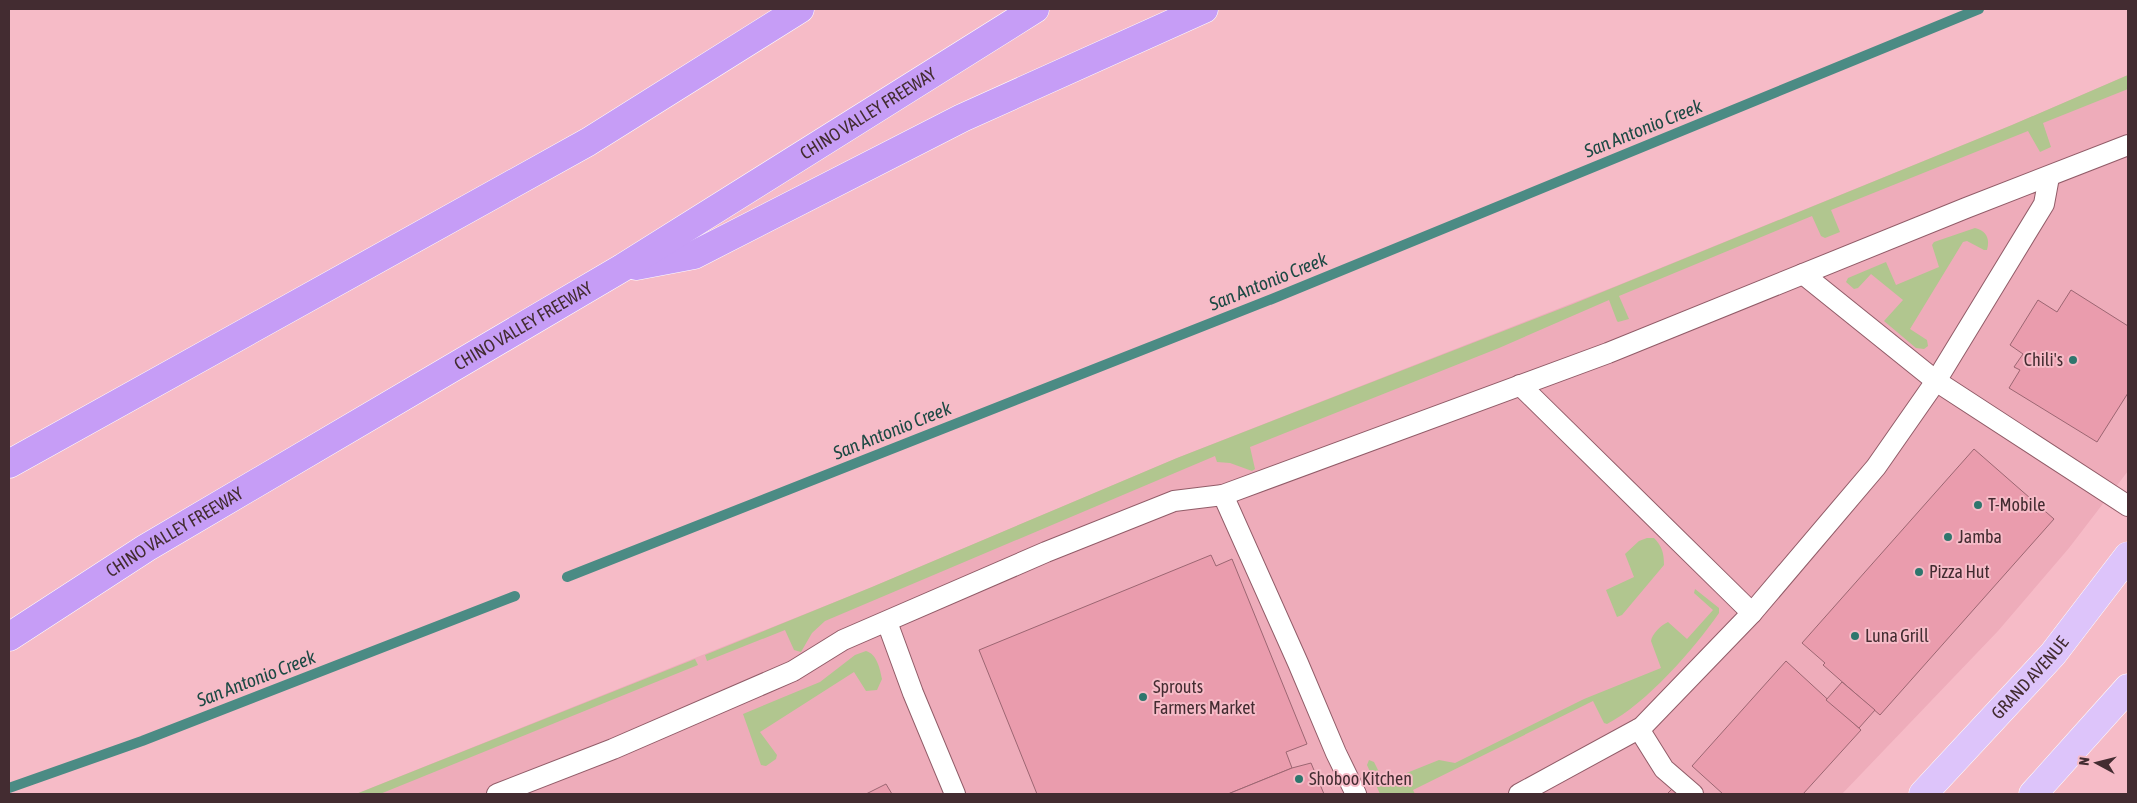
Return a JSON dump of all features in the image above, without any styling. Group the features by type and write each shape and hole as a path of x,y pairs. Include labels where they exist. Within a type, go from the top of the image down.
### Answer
{"highway":[{"path":"11,463 588,142 800,9"},
{"name":"CHINO VALLEY FREEWAY","path":"9,637 146,548 622,268 1035,9"},
{"path":"622,268 694,255 786,206 962,118 1204,9"}],"main road":[{"name":"GRAND AVENUE","path":"1923,794 2053,654 2128,556"},
{"path":"2033,794 2128,688"}],"lane":[{"path":"497,794 612,749 793,672 842,640 1046,552 1174,501 1223,495 1608,353 1966,208 2128,146"},
{"path":"1519,794 1639,729 1752,613 1876,467 1936,380 2044,204 2048,177"},
{"path":"1803,274 1936,380 2128,506"},
{"path":"1520,385 1752,613"},
{"path":"1223,495 1336,753 1356,794"},
{"path":"887,622 913,694 955,794"},
{"path":"1639,729 1664,769 1694,794"}],"shaded area":[{"path":"2128,75 2128,471 2069,548 1998,631 1842,794 356,794 872,587 1177,458 1616,286 2012,125"}],"green space":[{"path":"2128,75 2128,89 2043,123 2051,147 2040,152 2028,131 1831,210 1840,232 1825,238 1821,236 1812,216 1619,296 1629,319 1618,322 1609,300 1499,348 1250,447 1255,469 1252,471 1230,463 1217,462 1215,456 825,621 812,633 801,652 794,650 785,630 707,661 705,655 872,587 1177,458 1573,304 2012,125"},
{"path":"1975,228 1987,236 1987,250 1967,241 1963,242 1910,329 1927,340 1928,346 1924,349 1916,348 1884,321 1903,300 1871,274 1858,288 1854,289 1846,282 1848,278 1886,262 1896,285 1939,267 1932,245 1934,242"},
{"path":"1654,538 1661,547 1664,565 1622,615 1617,617 1606,590 1634,577 1625,554 1639,541"},
{"path":"1695,589 1719,608 1719,613 1683,659 1653,690 1622,715 1607,724 1604,723 1593,701 1413,790 1415,794 1380,794 1367,765 1369,760 1374,762 1384,782 1439,760 1455,763 1584,699 1661,668 1651,641 1657,630 1668,622 1687,639 1713,610 1694,593"},
{"path":"866,651 873,655 880,671 882,679 877,690 866,691 854,672 760,732 777,755 776,759 766,766 761,765 743,714 820,682 855,655"},
{"path":"695,659 698,665 380,794 356,794"}],"building":[{"name":"Chili's","path":"2071,290 2128,326 2128,393 2097,442 2009,388 2020,370 2014,367 2023,354 2010,345 2038,300 2057,312"},
{"path":"1974,449 2054,519 1880,715 1823,665 1825,663 1802,643"},
{"name":"Sprouts Farmers Market","path":"1211,555 1216,566 1232,559 1307,744 1286,752 1292,768 1228,794 1037,794 979,650"},
{"path":"1786,661 1861,730 1803,794 1723,794 1692,766"},
{"path":"1842,682 1875,710 1859,728 1826,700"},
{"path":"1311,763 1324,794 1228,794 1292,768"},
{"path":"886,784 892,794 866,794"},
{"path":"1673,788 1680,794 1667,794"}],"waterway":[{"name":"San Antonio Creek","path":"567,577 1272,299 1979,9"},
{"name":"San Antonio Creek","path":"9,788 142,741 515,596"}],"place":[{"name":"Chili's","path":"2073,360"},
{"name":"T-Mobile","path":"1978,505"},
{"name":"Jamba","path":"1948,537"},
{"name":"Pizza Hut","path":"1919,572"},
{"name":"Luna Grill","path":"1855,636"},
{"name":"Sprouts Farmers Market","path":"1143,697"},
{"name":"Shoboo Kitchen","path":"1299,779"}]}
